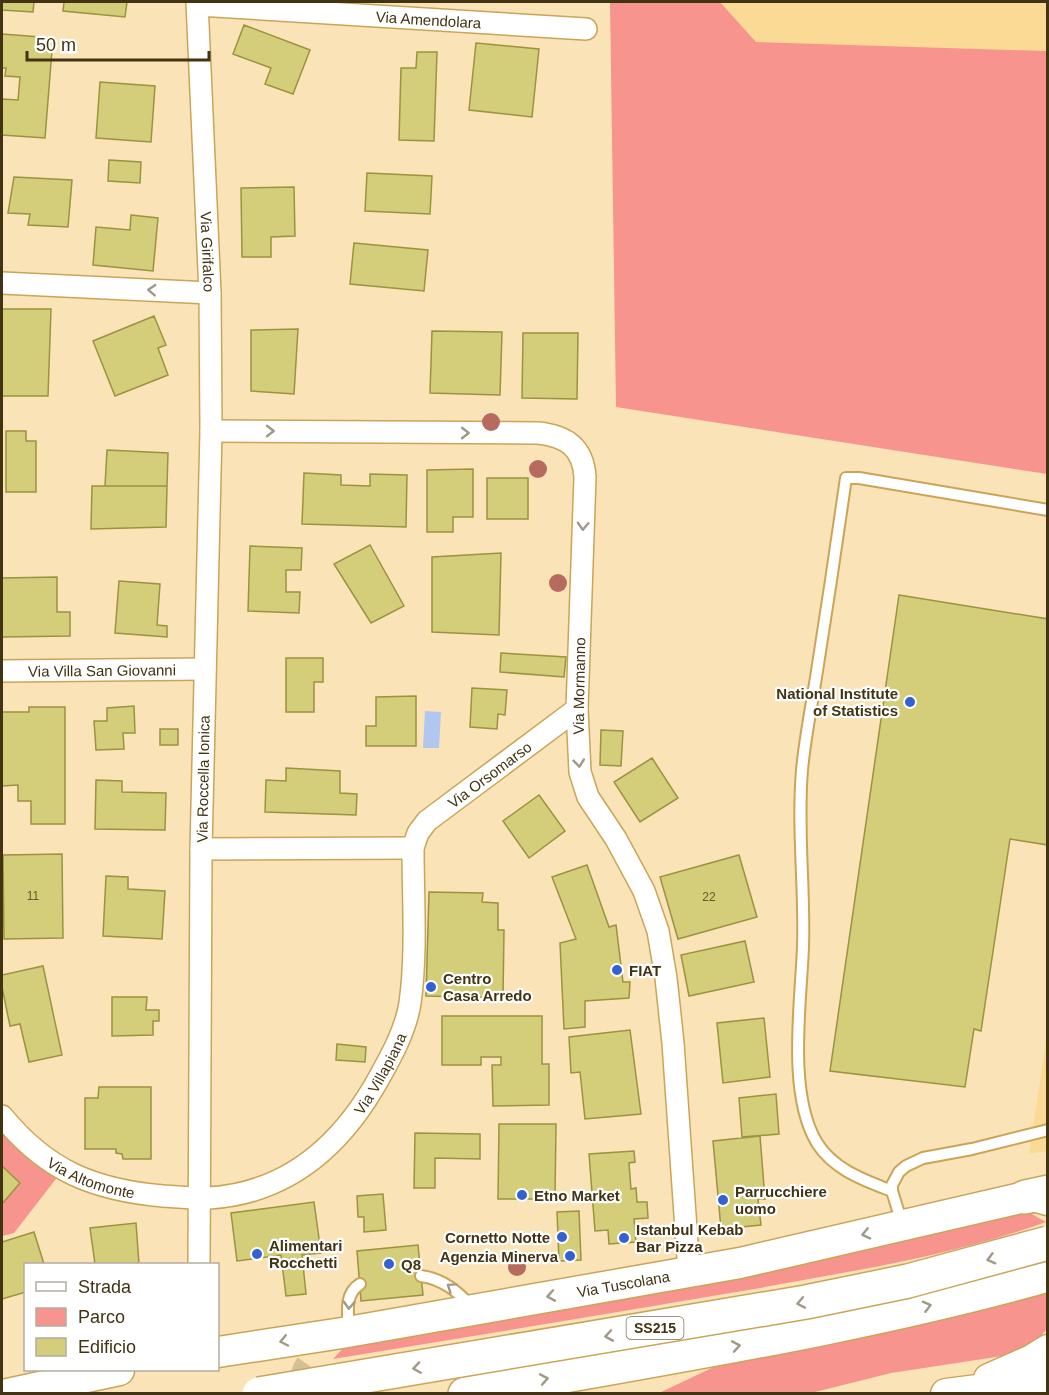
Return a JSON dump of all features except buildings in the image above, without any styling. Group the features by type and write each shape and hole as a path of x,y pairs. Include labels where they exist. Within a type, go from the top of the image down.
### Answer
{"main road":[{"name":"Via Tuscolana","path":"219,1352 760,1259 1040,1196"},
{"name":"SS215","path":"259,1394 806,1302 908,1281 1047,1243"},
{"name":"SS215","path":"465,1394 856,1323 1047,1275"},
{"path":"315,1359 345,1332"},
{"path":"954,1392 1022,1365 1047,1350"},
{"path":"587,1394 639,1377 684,1355"},
{"path":"8,1394 114,1371"},
{"path":"954,1392 1047,1382"}],"street":[{"name":"Via Amendolara","path":"198,3 586,29"},
{"name":"Via Girifalco","path":"2,283 210,293 198,3"},
{"name":"Via Roccella Ionica","path":"199,1263 201,849 211,431 210,293"},
{"name":"Via Mormanno","path":"211,431 538,433 566,441 579,453 585,477 577,709 580,772 588,798 616,839 637,876 650,905 660,938 673,1043 689,1272"},
{"name":"Via Villa San Giovanni","path":"2,671 205,669"},
{"name":"Via Orsomarso","path":"413,848 417,833 427,821 577,709"},
{"path":"201,849 413,848"},
{"name":"Via Villapiana","path":"200,1198 245,1193 264,1187 295,1172 318,1156 343,1130 371,1092 401,1034 410,1003 413,970 413,848"},
{"name":"Via Altomonte","path":"2,1116 11,1128 34,1149 53,1163 86,1181 130,1192 200,1198"}],"lane":[{"path":"892,1191 847,1172 824,1153 816,1142 806,1116 799,1066 798,1020 803,946 802,768 846,478 859,478 1047,510"},
{"path":"903,1226 892,1185 899,1172 914,1161 1047,1130"},
{"path":"421,1276 445,1282 475,1309"},
{"path":"345,1332 349,1296 351,1291 360,1284"}],"shaded area":[{"path":"720,2 1047,2 1047,71 756,42"},
{"path":"1047,1035 1047,1151 1029,1154"}],"green space":[{"path":"610,2 720,2 756,42 1046,51 1047,474 616,407"},
{"path":"2,1134 59,1175 14,1233 2,1236 2,1204 20,1183 2,1166"},
{"path":"1030,1213 1046,1222 974,1244 865,1269 333,1359 345,1346 1008,1214"},
{"path":"1047,1285 1047,1329 1036,1341 1009,1355 891,1373 811,1393 657,1394 718,1365"}],"water":[{"path":"425,711 441,712 439,748 423,748"}],"tunnel":[{"path":"299,1394 308,1369 315,1359"}],"place":[{"name":"National Institute of Statistics","path":"910,702"},
{"name":"FIAT","path":"617,970"},
{"name":"Centro Casa Arredo","path":"431,987"},
{"name":"Etno Market","path":"522,1195"},
{"name":"Parrucchiere uomo","path":"723,1200"},
{"name":"Cornetto Notte","path":"562,1237"},
{"name":"Istanbul Kebab Bar Pizza","path":"624,1238"},
{"name":"Alimentari Rocchetti","path":"257,1254"},
{"name":"Agenzia Minerva","path":"570,1256"},
{"name":"Q8","path":"389,1264"}]}
